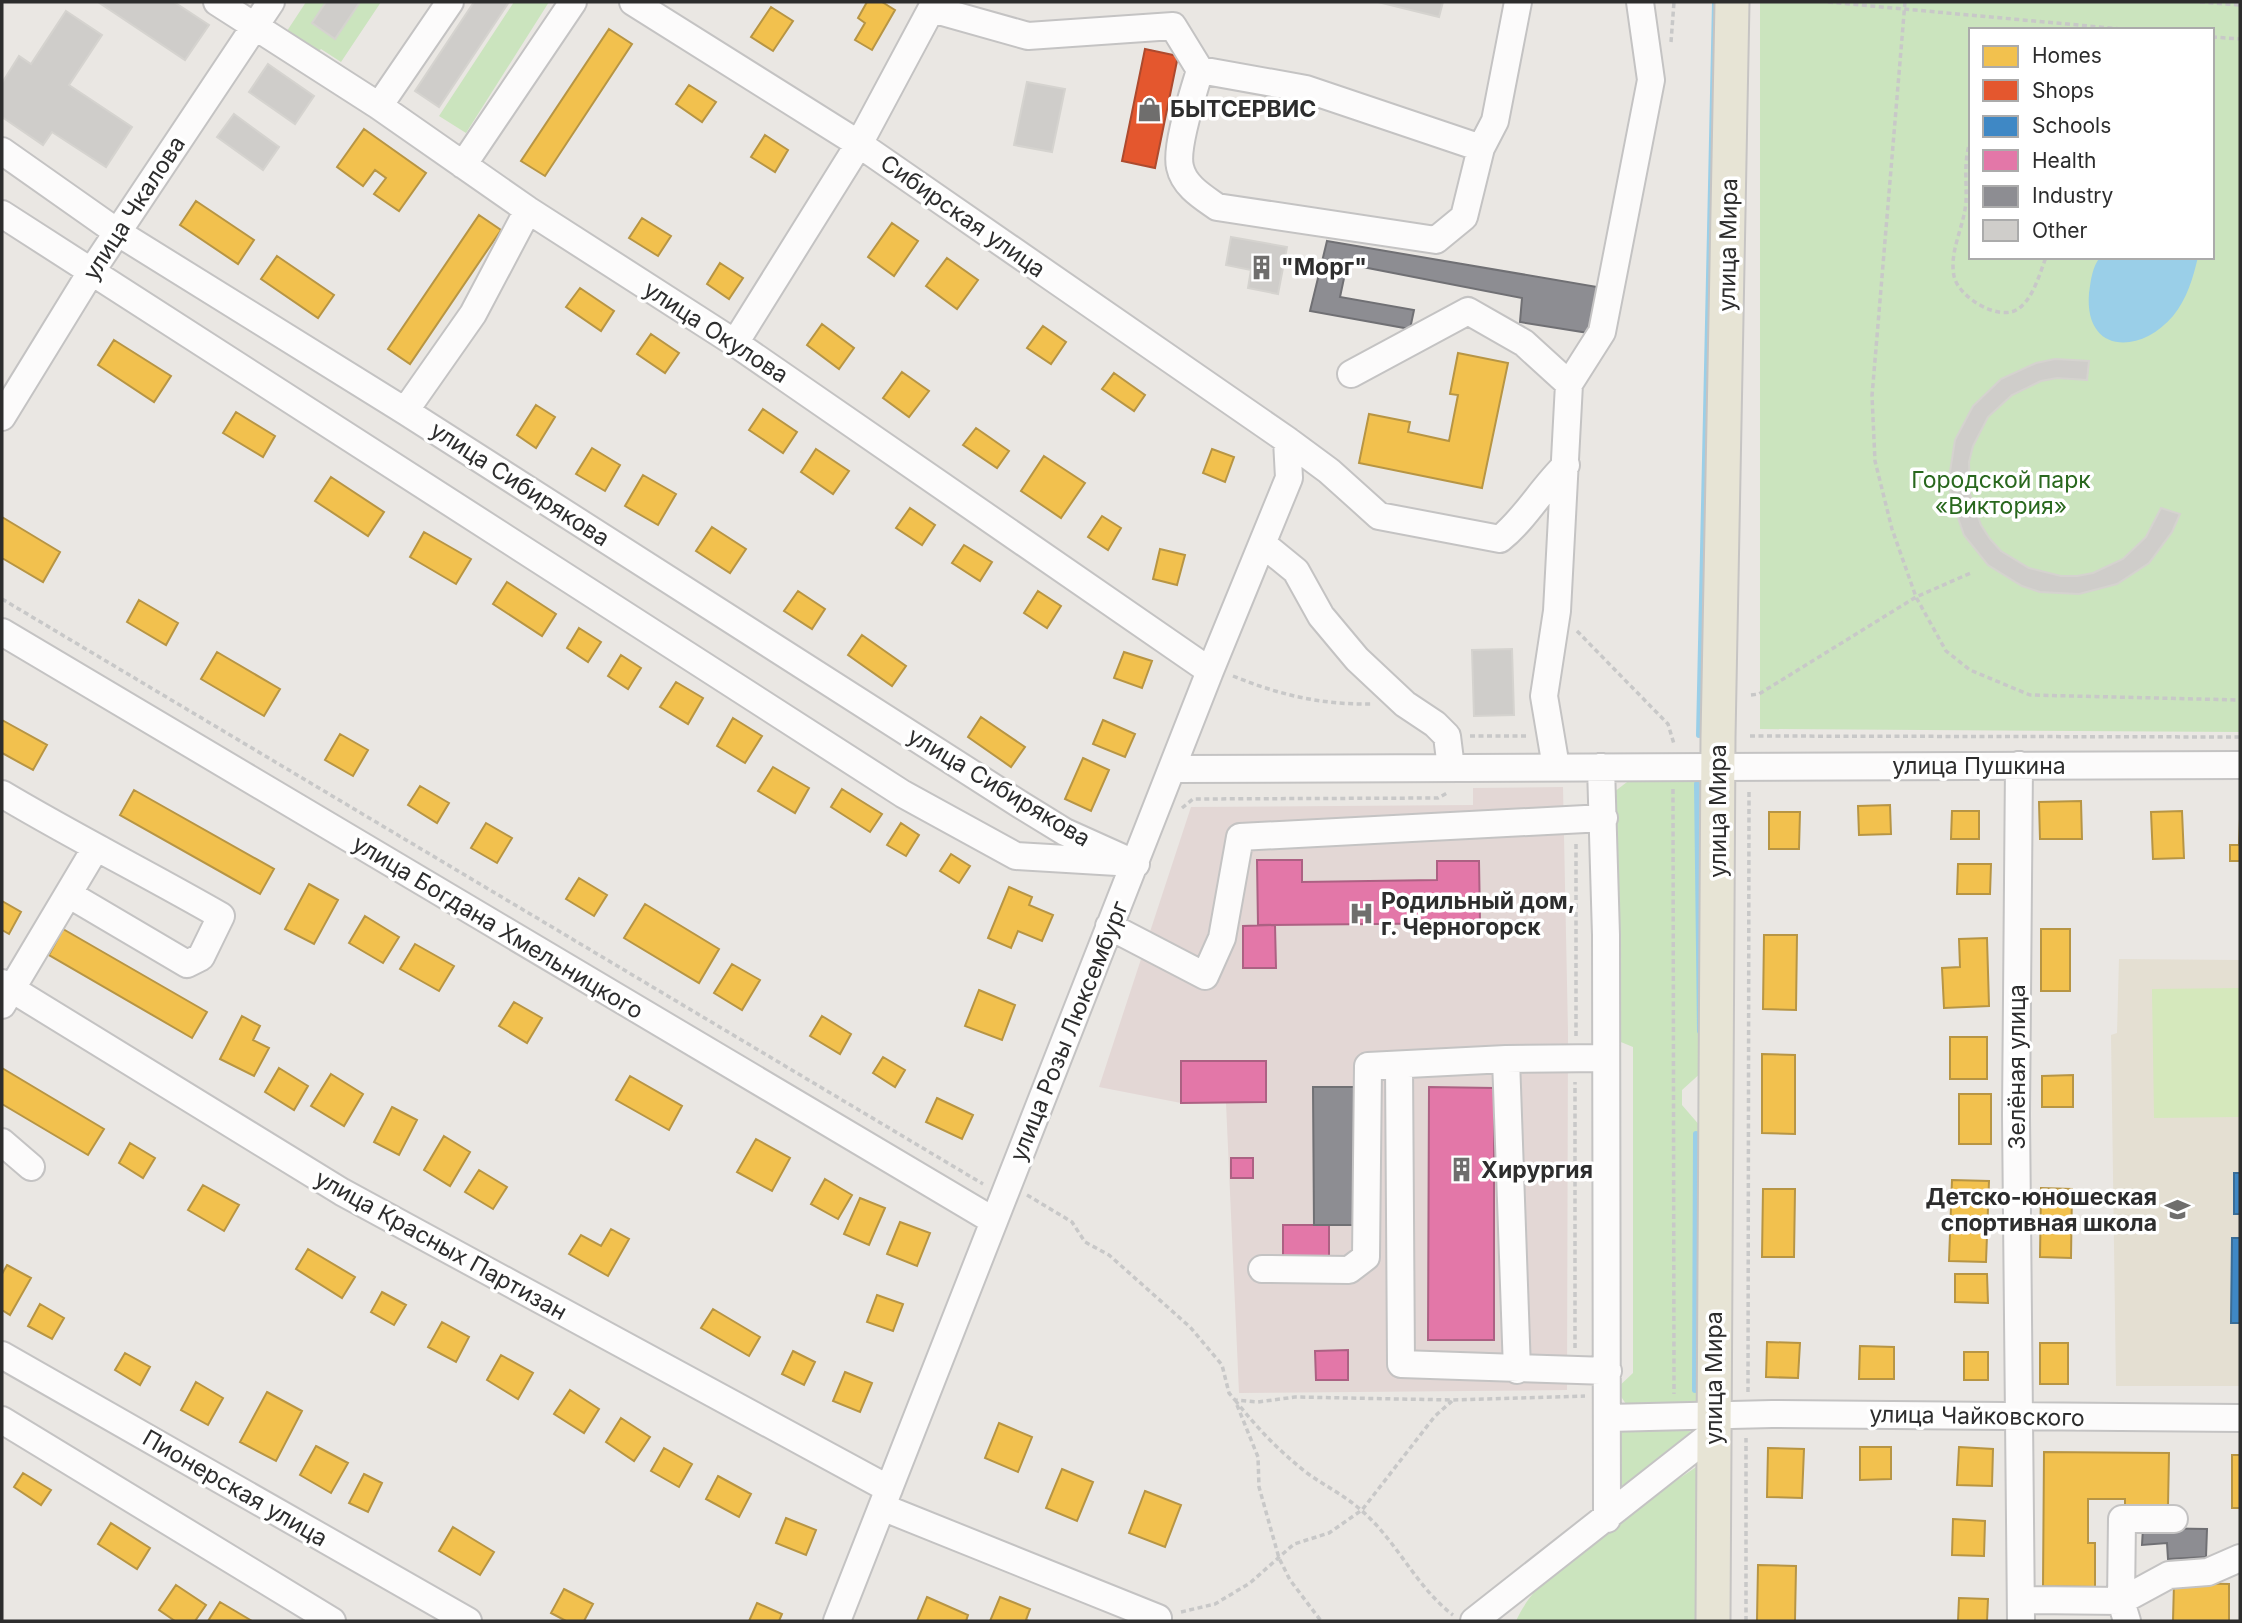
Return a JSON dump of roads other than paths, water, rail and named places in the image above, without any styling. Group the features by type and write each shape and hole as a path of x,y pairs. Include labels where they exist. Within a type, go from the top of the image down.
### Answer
{"main road":[{"name":"улица Мира","path":"1713,1621 1718,766 1732,2"}],"street":[{"name":"улица Окулова","path":"216,2 379,106 528,210 735,343 1210,671"},
{"name":"улица Чкалова","path":"2,417 91,272 271,2"},
{"path":"379,106 450,2"},
{"path":"463,165 572,2"},
{"name":"Сибирская улица","path":"633,2 859,144 1287,440 1329,471 1379,516 1500,538 1519,524 1542,488 1566,465"},
{"path":"735,343 859,144 934,6 1028,36 1173,26 1200,70 1186,117 1179,167 1193,190 1217,207 1436,240 1464,217 1482,148 1495,121 1518,2"},
{"path":"1556,767 1544,696 1557,611 1569,384 1602,332 1651,80 1640,2"},
{"path":"1200,70 1307,89 1482,148"},
{"name":"улица Сибирякова","path":"2,151 117,232 405,411 1065,832 1136,863"},
{"path":"405,411 473,314 528,210"},
{"name":"улица Сибирякова","path":"2,214 902,794 1016,856 1136,863"},
{"path":"1351,374 1468,311 1524,343 1569,384"},
{"name":"улица Розы Люксембург","path":"837,1621 1210,671 1289,478 1287,440"},
{"path":"1263,544 1296,571 1328,624 1357,659 1405,704 1435,724 1447,736 1454,778"},
{"name":"улица Богдана Хмельницкого","path":"2,632 994,1221"},
{"name":"Зелёная улица","path":"2019,765 2016,1102 2021,1611"},
{"name":"улица Пушкина","path":"1174,768 1454,778 1556,767 2240,765"},
{"path":"1601,767 1604,818 1608,1371 1601,1407 1607,1518"},
{"path":"2,794 95,849 116,856 221,916 201,957 187,964 70,895"},
{"path":"1110,926 1205,976 1222,938 1240,837 1604,818"},
{"path":"5,992 70,895 95,849"},
{"name":"улица Красных Партизан","path":"5,992 342,1192 886,1498 1158,1618"},
{"path":"1262,1269 1349,1270 1366,1257 1368,1066 1506,1059 1606,1058"},
{"path":"1506,1059 1517,1370"},
{"path":"1398,1065 1401,1364 1517,1370 1575,1384 1608,1371"},
{"path":"2,1142 31,1167"},
{"name":"Пионерская улица","path":"2,1355 468,1621"},
{"name":"улица Чайковского","path":"1601,1407 1713,1424 1747,1415 2240,1418"},
{"path":"2,1420 332,1621"},
{"path":"1474,1621 1607,1518 1713,1424"},
{"path":"2124,1611 2122,1520 2174,1519"},
{"path":"2021,1611 2124,1611 2169,1575 2208,1572 2240,1558"}],"water":[{"path":"2099,259 2197,259 2186,295 2173,316 2160,329 2131,342 2117,342 2105,337 2095,328 2090,313 2089,293"}],"waterway":[{"path":"1699,735 1715,2"},
{"path":"1697,784 1700,1031"},
{"path":"1695,1390 1696,1134"}],"place":[{"name":"БЫТСЕРВИС","path":"1150,109"},
{"name":"\"Морг\"","path":"1261,267"},
{"name":"Родильный дом, г. Черногорск","path":"1361,914"},
{"name":"Хирургия","path":"1461,1170"},
{"name":"Детско-юношеская спортивная школа","path":"2177,1210"}],"park label":[{"name":"Городской парк «Виктория»","path":"2001,493"}]}
